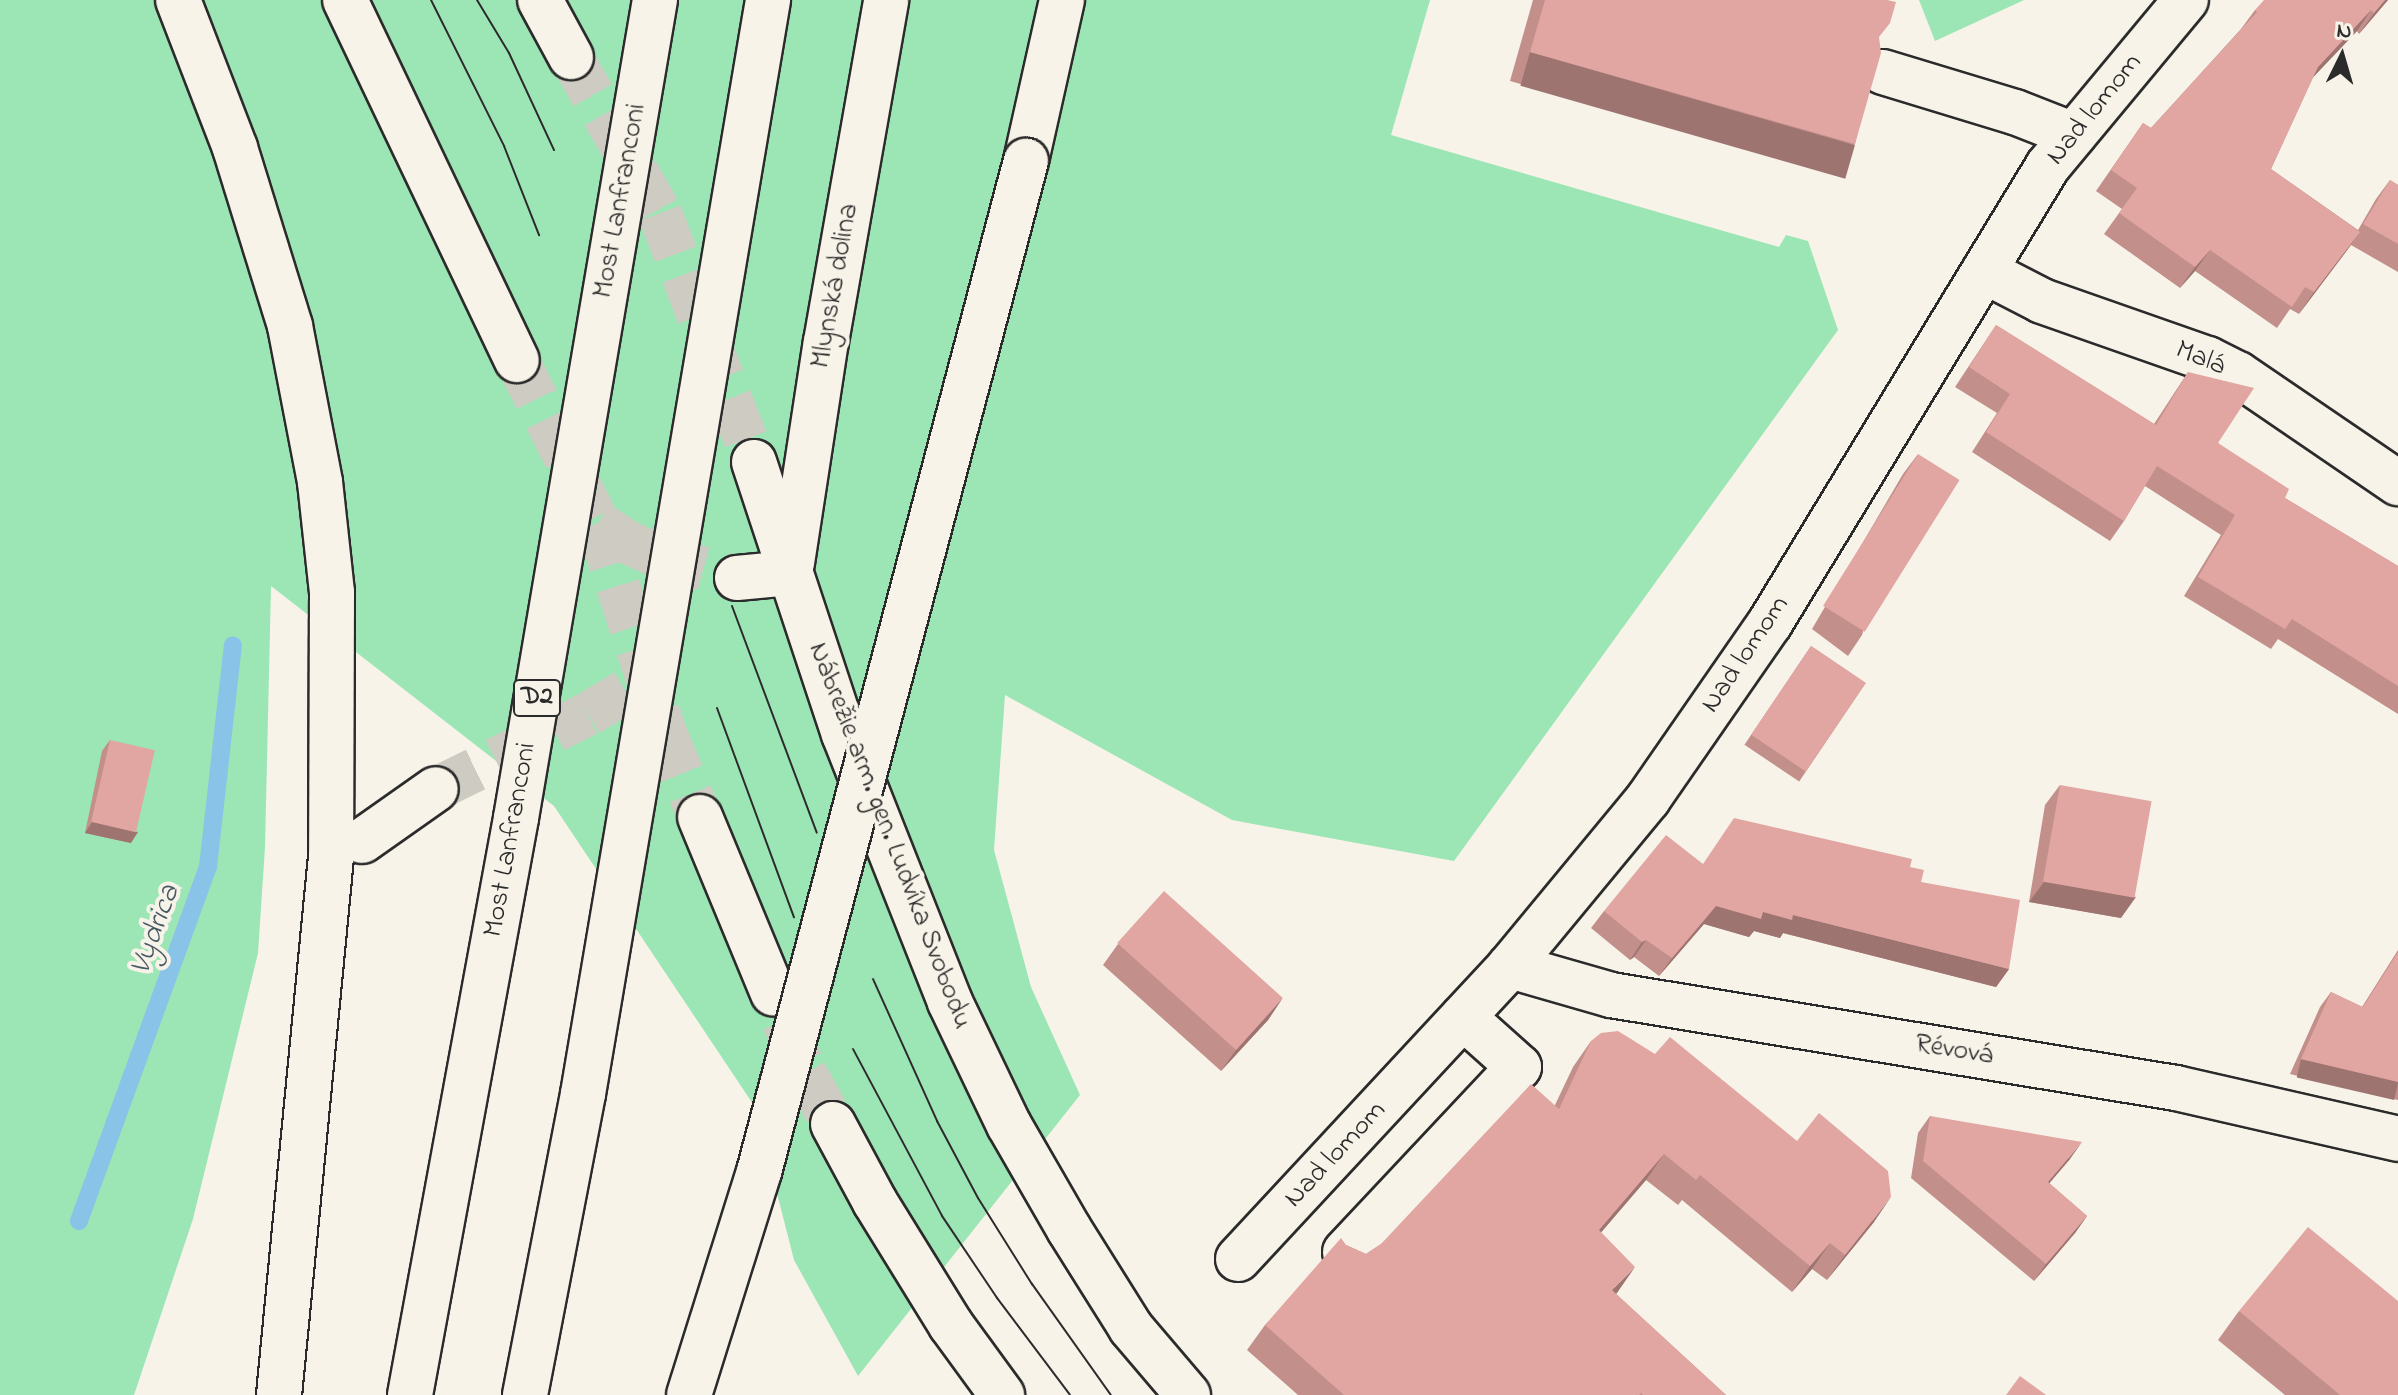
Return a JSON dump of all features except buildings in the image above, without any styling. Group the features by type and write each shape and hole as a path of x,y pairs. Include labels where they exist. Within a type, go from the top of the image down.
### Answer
{"main road":[{"path":"178,0 235,148 290,326 320,482 332,592 331,857 279,1395"},
{"path":"345,0 517,360"},
{"path":"540,0 571,57"},
{"name":"Most Lanfranconi","path":"410,1395 516,818 655,0"},
{"path":"525,1395 583,1094 768,0"},
{"name":"Mlynská dolina","path":"790,573 826,342 886,0"},
{"path":"689,1395 759,1172 1026,161 1062,0"},
{"name":"Nad lomom","path":"1238,1259 1510,966 1648,799 1770,623 2048,166 2186,0"},
{"path":"1883,72 2015,112 2074,135"},
{"name":"Malá","path":"1984,271 2042,301 2208,359 2238,374 2398,483"},
{"name":"Nábrežie arm. gen. Ludvíka Svobodu","path":"754,462 844,734 950,1002 1002,1112 1069,1229 1131,1328 1188,1395"},
{"path":"737,578 790,573"},
{"path":"362,841 436,789"},
{"path":"700,817 773,993"},
{"name":"Révová","path":"1510,966 1611,995 2176,1088 2398,1139"},
{"path":"1345,1252 1519,1067 1463,1017"},
{"path":"833,1124 875,1202 944,1313 1002,1395"}],"green space":[{"path":"0,0 1430,0 1391,135 1779,247 1786,235 1808,241 1838,330 1454,861 1232,820 1005,695 994,850 1031,987 1080,1095 858,1376 794,1260 755,1107 554,806 271,586 265,847 258,953 193,1219 134,1395 0,1395"},
{"path":"1919,0 2024,0 1935,41"}],"waterway":[{"name":"Vydrica","path":"79,1221 208,867 233,645"}],"tunnel":[{"path":"571,57 660,213 754,462"},
{"path":"517,360 598,523 665,733 700,817"},
{"path":"598,523 627,542 661,557 737,578"},
{"path":"436,789 588,714 647,679"},
{"path":"784,1021 805,1073 833,1124"}],"tram line":[{"path":"431,0 504,146 539,235"},
{"path":"477,0 509,53 554,150"},
{"path":"732,606 817,833"},
{"path":"717,708 794,917"},
{"path":"873,979 937,1121 978,1198 1032,1284 1111,1395"},
{"path":"853,1049 942,1216 997,1298 1070,1395"}]}
